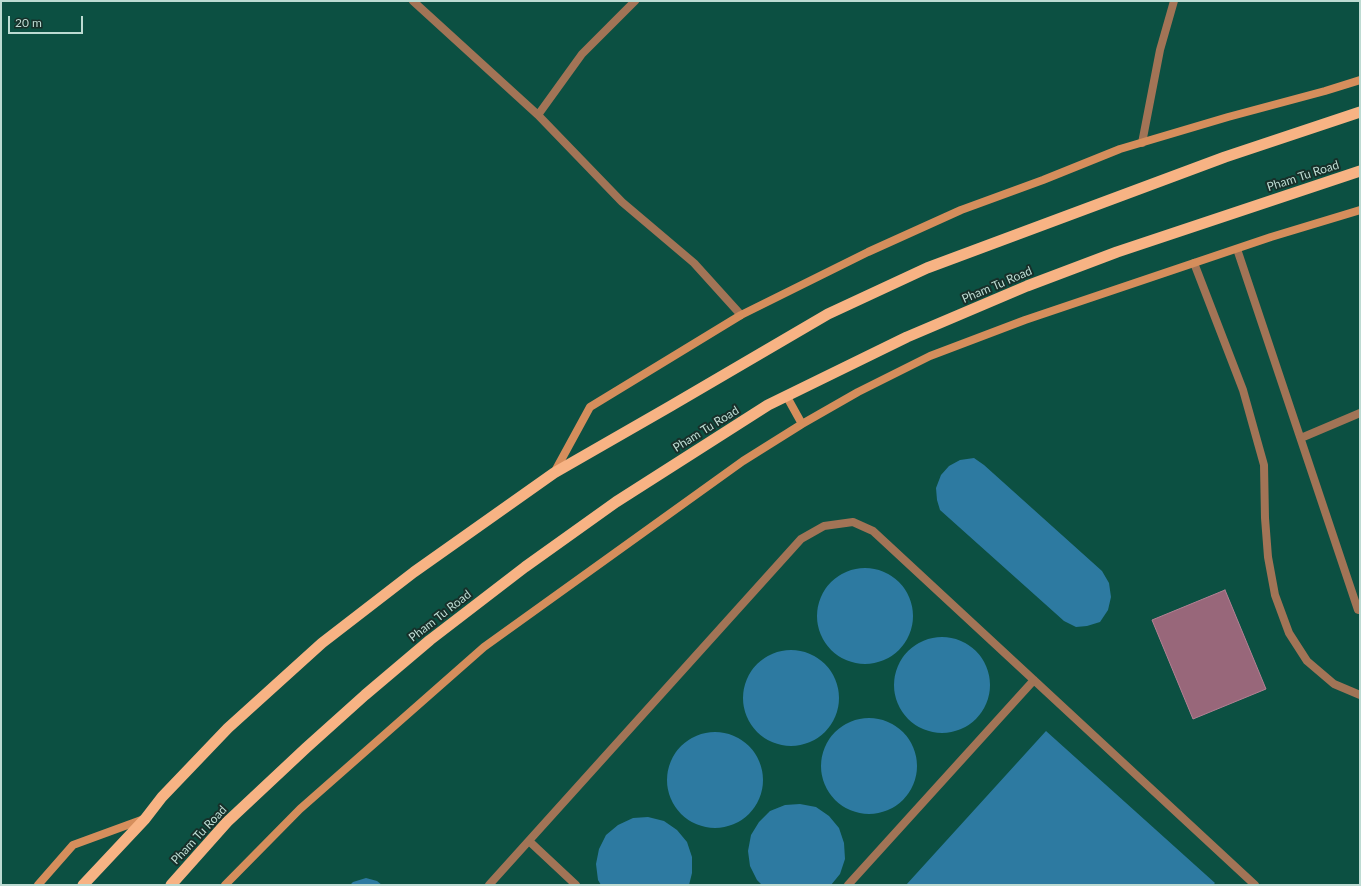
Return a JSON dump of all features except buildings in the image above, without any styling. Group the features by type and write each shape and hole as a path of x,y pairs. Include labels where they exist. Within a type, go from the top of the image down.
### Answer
{"highway":[{"path":"83,885 145,819 162,797 228,728 322,643 414,572 554,473 828,314 927,268 1225,157 1360,112"},
{"name":"Pham Tu Road","path":"171,885 227,822 370,690 430,640 525,567 616,502 768,405 907,337 1027,286 1117,252 1360,171"}],"main road":[{"path":"554,473 590,407 741,316 868,252 961,210 1044,180 1120,149 1360,80"},
{"path":"225,885 300,809 484,647 743,461 802,424 858,392 930,356 1025,320 1194,263 1360,210"},
{"path":"786,397 802,424"},
{"path":"38,885 73,845 145,819"}],"street":[{"path":"414,1 538,115 622,202 694,263 741,316"},
{"path":"538,115 582,54 635,1"},
{"path":"1142,143 1160,50 1174,1"},
{"path":"1237,249 1358,610 1360,610"},
{"path":"1194,263 1243,390 1264,465 1265,518 1268,557 1275,594 1289,633 1307,661 1334,684 1360,695"},
{"path":"1301,438 1360,413"},
{"path":"490,885 802,539 824,526 853,522 873,531 1255,885"},
{"path":"848,885 1034,680"},
{"path":"529,841 576,885"}],"water":[{"path":"974,458 984,465 1102,571 1109,583 1111,597 1108,610 1100,622 1087,626 1076,627 1064,621 940,510 936,488 941,475 949,466 960,460"},
{"path":"865,568 883,572 892,576 899,582 905,589 909,598 913,616 909,634 905,643 899,650 892,656 883,660 865,664 847,660 838,656 831,650 825,643 821,634 817,616 821,598 825,589 831,582 838,576 847,572"},
{"path":"942,637 960,641 969,645 976,651 982,658 986,667 990,685 986,703 982,712 976,719 969,725 960,729 942,733 924,729 915,725 908,719 902,712 898,703 894,685 898,667 902,658 908,651 915,645 924,641"},
{"path":"791,650 809,654 818,658 825,664 831,671 835,680 839,698 835,716 831,725 825,732 818,738 809,742 791,746 773,742 764,738 757,732 751,725 747,716 743,698 747,680 751,671 757,664 764,658 773,654"},
{"path":"869,718 887,722 896,726 903,732 909,739 913,748 917,766 913,784 909,793 903,800 896,806 887,810 869,814 851,810 842,806 835,800 829,793 825,784 821,766 825,748 829,739 835,732 842,726 851,722"},
{"path":"1046,731 1215,883 1213,885 906,885"},
{"path":"715,732 733,736 742,740 749,746 755,753 759,762 763,780 759,798 755,807 749,814 742,820 733,824 715,828 697,824 688,820 681,814 675,807 671,798 667,780 671,762 675,753 681,746 688,740 697,736"},
{"path":"800,804 816,807 829,816 839,828 844,843 845,859 840,874 831,885 762,885 757,880 750,866 748,851 751,835 759,822 770,811 785,805"},
{"path":"648,817 664,821 677,830 687,842 692,857 692,873 689,885 601,885 598,880 596,864 599,849 606,835 618,825 633,818"},
{"path":"366,878 377,881 382,885 350,885 353,882"}]}
